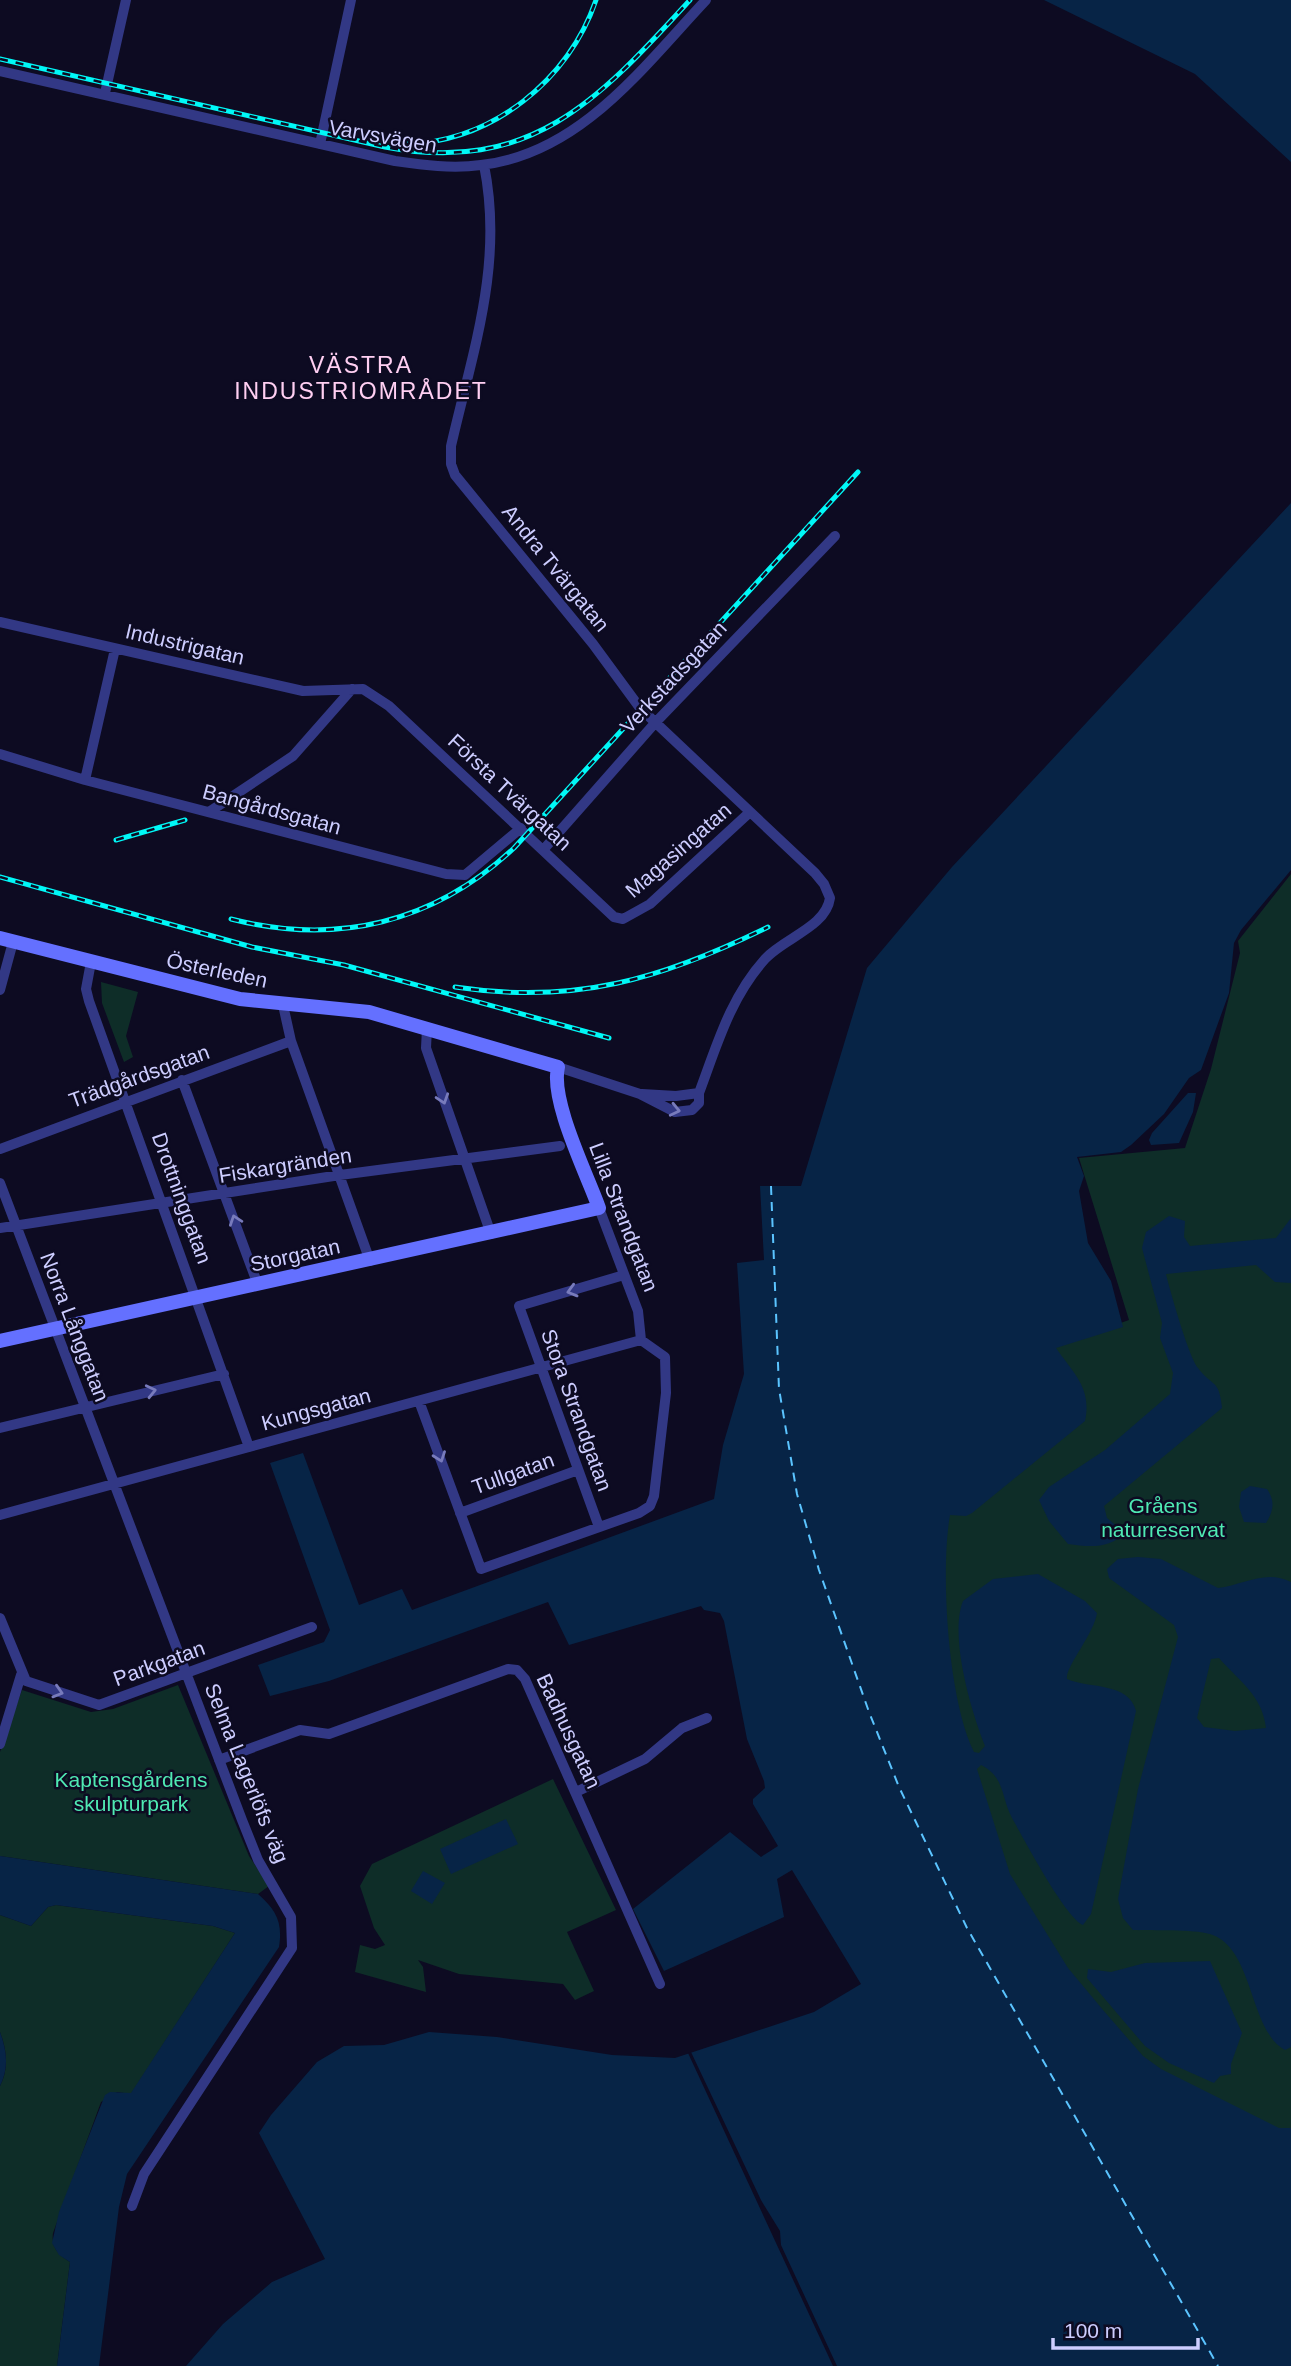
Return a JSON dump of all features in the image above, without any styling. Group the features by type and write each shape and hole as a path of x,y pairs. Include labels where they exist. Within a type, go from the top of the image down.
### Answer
{"street":[{"path":"105,93 125,0"},
{"path":"320,144 351,0"},
{"name":"Varvsvägen","path":"0,71 415,164 484,165 558,140 595,115 706,0"},
{"name":"Andra Tvärgatan","path":"484,165 492,212 489,278 451,446 451,464 462,485 654,723 824,884 830,898 822,916 765,958 733,1002 699,1093"},
{"name":"Verkstadsgatan","path":"544,849 654,723 835,536"},
{"name":"Industrigatan","path":"0,622 303,691 357,689"},
{"path":"85,780 116,649"},
{"path":"209,812 293,756 357,689"},
{"name":"Första Tvärgatan","path":"357,689 389,706 614,917 630,916"},
{"name":"Bangårdsgatan","path":"0,754 85,780 446,874 465,875 521,828"},
{"name":"Magasingatan","path":"630,916 650,904 750,812"},
{"path":"0,990 7,940"},
{"name":"Österleden","path":"7,940 240,999 369,1012 427,1028"},
{"name":"Drottninggatan","path":"91,962 86,989 249,1447"},
{"path":"282,1005 291,1041 370,1261"},
{"path":"491,1234 426,1048 427,1028 640,1094 658,1105 682,1113 696,1107 699,1093 676,1096 640,1094"},
{"name":"Trädgårdsgatan","path":"0,1149 291,1041"},
{"name":"Lilla Strandgatan","path":"558,1067 559,1090 568,1127 638,1311 641,1340"},
{"path":"182,1080 227,1194 258,1285"},
{"name":"Fiskargränden","path":"0,1228 163,1205 340,1175 560,1146"},
{"name":"Norra Långgatan","path":"0,1183 115,1484"},
{"name":"Storgatan","path":"0,1341 600,1208"},
{"name":"Stora Strandgatan","path":"599,1527 519,1306 624,1276"},
{"path":"419,1401 481,1569 639,1513 650,1506 654,1496 667,1372 665,1357 641,1340"},
{"name":"Kungsgatan","path":"0,1514 641,1340"},
{"path":"0,1428 224,1374"},
{"name":"Tullgatan","path":"460,1513 578,1470"},
{"name":"Selma Lagerlöfs väg","path":"115,1484 258,1860 290,1917 292,1948 144,2174 132,2206"},
{"path":"0,1618 21,1675 0,1744"},
{"name":"Parkgatan","path":"21,1675 33,1684 99,1705 312,1627"},
{"name":"Badhusgatan","path":"219,1760 300,1730 328,1734 508,1669 517,1670 525,1679 660,1984"},
{"path":"576,1792 645,1759 682,1728 707,1718"}],"green space":[{"name":"Gråens naturreservat","path":"1291,874 1291,2141 1171,2111 1072,1994 1006,1871 976,1770 990,1746 979,1756 968,1748 949,1668 939,1571 949,1509 1050,1348 1129,1320 1079,1158 1185,1148 1211,1069 1240,953 1238,941"},
{"path":"101,982 138,992 126,1036 133,1057 124,1062 102,1003"},
{"name":"Kaptensgårdens skulpturpark","path":"178,1685 249,1856 269,1886 258,1894 0,1856 0,1752 22,1690 91,1712 113,1709"},
{"path":"553,1779 616,1910 567,1932 594,1991 575,2000 563,1984 459,1974 418,1960 423,1967 426,1992 355,1972 360,1945 375,1949 385,1945 374,1928 360,1886 372,1864"},
{"path":"56,1905 213,1926 235,1933 131,2094 117,2092 101,2102 53,2233 56,2250 70,2262 57,2366 0,2366 0,2086 6,2059 0,2032 0,1915 31,1926 48,1907"}],"water":[{"path":"1044,0 1291,0 1291,162 1195,74"},
{"path":"1291,503 1291,870 1241,930 1234,943 1229,993 1201,1070 1189,1078 1164,1114 1131,1145 1121,1152 1077,1157 1084,1176 1079,1191 1088,1243 1111,1281 1123,1327 1056,1348 1084,1390 1087,1409 1085,1421 972,1513 966,1516 950,1515 946,1602 952,1669 958,1701 974,1752 979,1753 985,1746 968,1694 960,1653 959,1616 963,1601 993,1579 1038,1574 1085,1601 1097,1613 1091,1630 1070,1667 1067,1679 1126,1695 1136,1711 1091,1914 1083,1925 1066,1908 1045,1876 1012,1818 994,1775 981,1765 977,1769 1010,1874 1068,1968 1143,2056 1161,2069 1279,2128 1291,2128 1291,2366 186,2366 223,2324 272,2282 325,2259 259,2133 317,2062 344,2046 384,2045 429,2032 497,2037 612,2055 675,2058 814,2012 861,1984 792,1870 777,1879 784,1917 664,1971 633,1909 730,1832 761,1857 778,1846 753,1804 753,1799 765,1788 764,1781 747,1739 724,1621 720,1613 704,1610 701,1606 569,1645 548,1602 329,1681 270,1696 258,1665 324,1642 330,1630 270,1463 303,1453 359,1605 402,1589 412,1610 714,1499 723,1445 744,1374 737,1263 764,1260 760,1186 801,1186 867,968 952,867"},
{"path":"1188,1093 1196,1093 1193,1112 1179,1143 1151,1145 1149,1140 1152,1133"},
{"path":"1169,1216 1185,1221 1184,1237 1190,1246 1276,1238 1291,1218 1291,1283 1275,1282 1256,1265 1166,1274 1194,1362 1217,1387 1222,1408 1104,1506 1107,1518 1125,1533 1106,1544 1068,1544 1049,1521 1039,1500 1049,1487 1105,1450 1170,1394 1173,1373 1160,1338 1162,1323 1142,1248 1146,1232"},
{"path":"1250,1486 1267,1489 1270,1493 1273,1506 1266,1523 1244,1522 1239,1507 1241,1492"},
{"path":"1118,1559 1161,1559 1218,1588 1264,1577 1282,1578 1291,1582 1291,2047 1285,2050 1273,2040 1264,2026 1244,1971 1224,1942 1203,1932 1133,1930 1123,1918 1118,1899 1138,1789 1178,1637 1174,1625 1109,1578 1107,1569","holes":["1219,1658 1255,1698 1266,1728 1235,1731 1204,1727 1197,1718 1211,1659"]},
{"path":"506,1819 518,1844 451,1874 440,1849"},
{"path":"0,1856 258,1894 274,1911 279,1923 279,1947 127,2174 119,2207 99,2366 57,2366 70,2262 59,2255 52,2243 59,2212 105,2095 110,2092 131,2093 235,1933 213,1926 56,1905 48,1907 31,1926 0,1915"},
{"path":"423,1871 445,1883 432,1904 411,1891"},
{"path":"1210,1961 1242,2033 1231,2064 1231,2074 1220,2076 1214,2083 1169,2063 1145,2046 1087,1978 1088,1969 1111,1972 1145,1963"},
{"path":"0,2032 6,2059 0,2086"}],"pier":[{"path":"691,2052 761,2200 780,2231 781,2245 837,2366 833,2366 688,2053"}],"ferry route":[{"path":"771,1186 779,1389 797,1494 819,1570 869,1712 899,1787 967,1928 1218,2366"}],"railway":[{"path":"407,144 439,140 469,131 524,101 547,80 567,56 584,29 596,0"},
{"path":"0,59 385,147 437,153 482,150 522,139 559,121 593,97 625,68 690,0"},
{"path":"231,919 270,927 309,930 382,922 417,911 451,895 483,874 514,848 858,472"},
{"path":"116,840 185,820"},
{"path":"0,877 252,947 344,965 609,1038"},
{"path":"455,987 540,993 617,983 691,961 768,927"}],"district":[{"name":"VÄSTRA INDUSTRIOMRÅDET","path":"361,378"}]}
